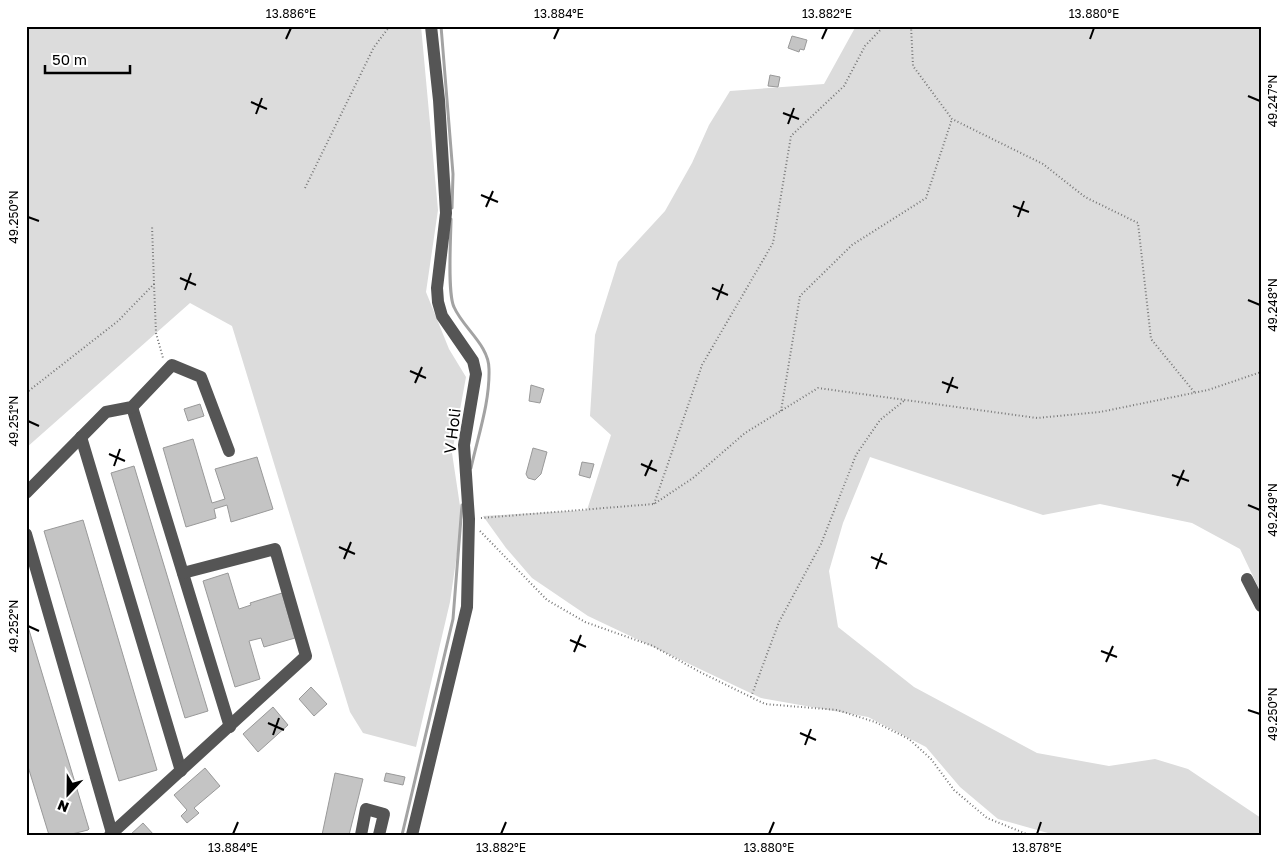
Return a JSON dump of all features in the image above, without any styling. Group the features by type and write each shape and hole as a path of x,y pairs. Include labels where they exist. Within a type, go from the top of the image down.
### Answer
{"street":[{"name":"V Holi","path":"412,835 467,607 469,519 464,445 476,374 473,362 442,316 438,302 437,288 446,213 439,100 431,26"},
{"path":"26,493 106,412 132,406 172,366 201,377 229,451"},
{"path":"132,406 230,728"},
{"path":"81,437 181,771"},
{"path":"26,534 111,834 230,728 306,656 275,549 183,573"},
{"path":"1247,580 1261,606"},
{"path":"361,835 366,809 384,814 379,835"}],"path":[{"path":"305,188 374,47 390,26"},
{"path":"654,504 702,365 774,243 792,136 844,86 865,46 884,26"},
{"path":"911,26 913,66 952,119 1043,164 1085,197 1138,223 1151,340 1195,393"},
{"path":"1215,26 1220,26"},
{"path":"1255,26 1261,29"},
{"path":"781,411 800,296 852,245 926,198 952,119"},
{"path":"152,225 156,333 167,370"},
{"path":"26,393 118,321 154,284"},
{"path":"469,519 654,504 693,478 745,433 818,388 1037,418 1100,412 1195,393 1261,372"},
{"path":"751,697 779,622 821,544 856,455 880,420 906,400"},
{"path":"469,519 547,600 585,622 653,646 765,704 837,710 875,722 908,739 931,759 954,790 987,818 1029,835"}],"shaded area":[{"path":"26,26 421,26 438,210 426,292 449,349 466,377 452,453 462,519 450,602 416,747 363,733 350,712 232,326 190,303 26,448"},
{"path":"856,26 1261,26 1261,593 1240,549 1192,523 1100,504 1043,515 870,457 843,523 829,571 838,627 914,687 1037,753 1109,766 1155,759 1188,769 1261,818 1261,835 1055,835 998,819 960,787 926,747 868,717 761,698 588,616 532,578 506,548 483,516 587,510 611,435 590,416 595,335 618,262 665,211 692,163 709,125 730,91 824,84"}],"building":[{"path":"792,36 807,40 804,50 800,49 799,52 788,48"},
{"path":"770,75 780,77 778,87 768,86"},
{"path":"531,385 544,389 540,403 529,401"},
{"path":"200,404 204,416 188,421 184,409"},
{"path":"193,439 212,503 225,499 215,469 257,457 273,509 231,522 227,505 214,509 216,518 186,527 163,448"},
{"path":"533,448 547,452 541,474 535,480 528,478 526,474"},
{"path":"582,462 594,464 590,478 579,475"},
{"path":"134,466 208,711 185,718 111,473"},
{"path":"83,520 157,770 119,781 44,531"},
{"path":"228,573 239,609 251,605 250,603 282,593 295,638 264,647 261,638 249,641 260,679 235,687 203,581"},
{"path":"26,620 89,829 68,835 49,835 26,760"},
{"path":"311,687 327,704 314,716 299,699"},
{"path":"273,707 288,725 258,752 243,734"},
{"path":"205,768 220,786 194,808 199,813 187,823 181,816 187,810 174,795"},
{"path":"335,773 363,779 349,835 322,835"},
{"path":"386,773 405,777 403,785 384,781"},
{"path":"143,823 154,835 130,835"}],"waterway":[{"path":"441,26 453,174 452,208"},
{"path":"451,219 450,277 452,300 458,315 485,352 489,369 486,406 471,468"},
{"path":"402,835 453,619 462,505"}]}
